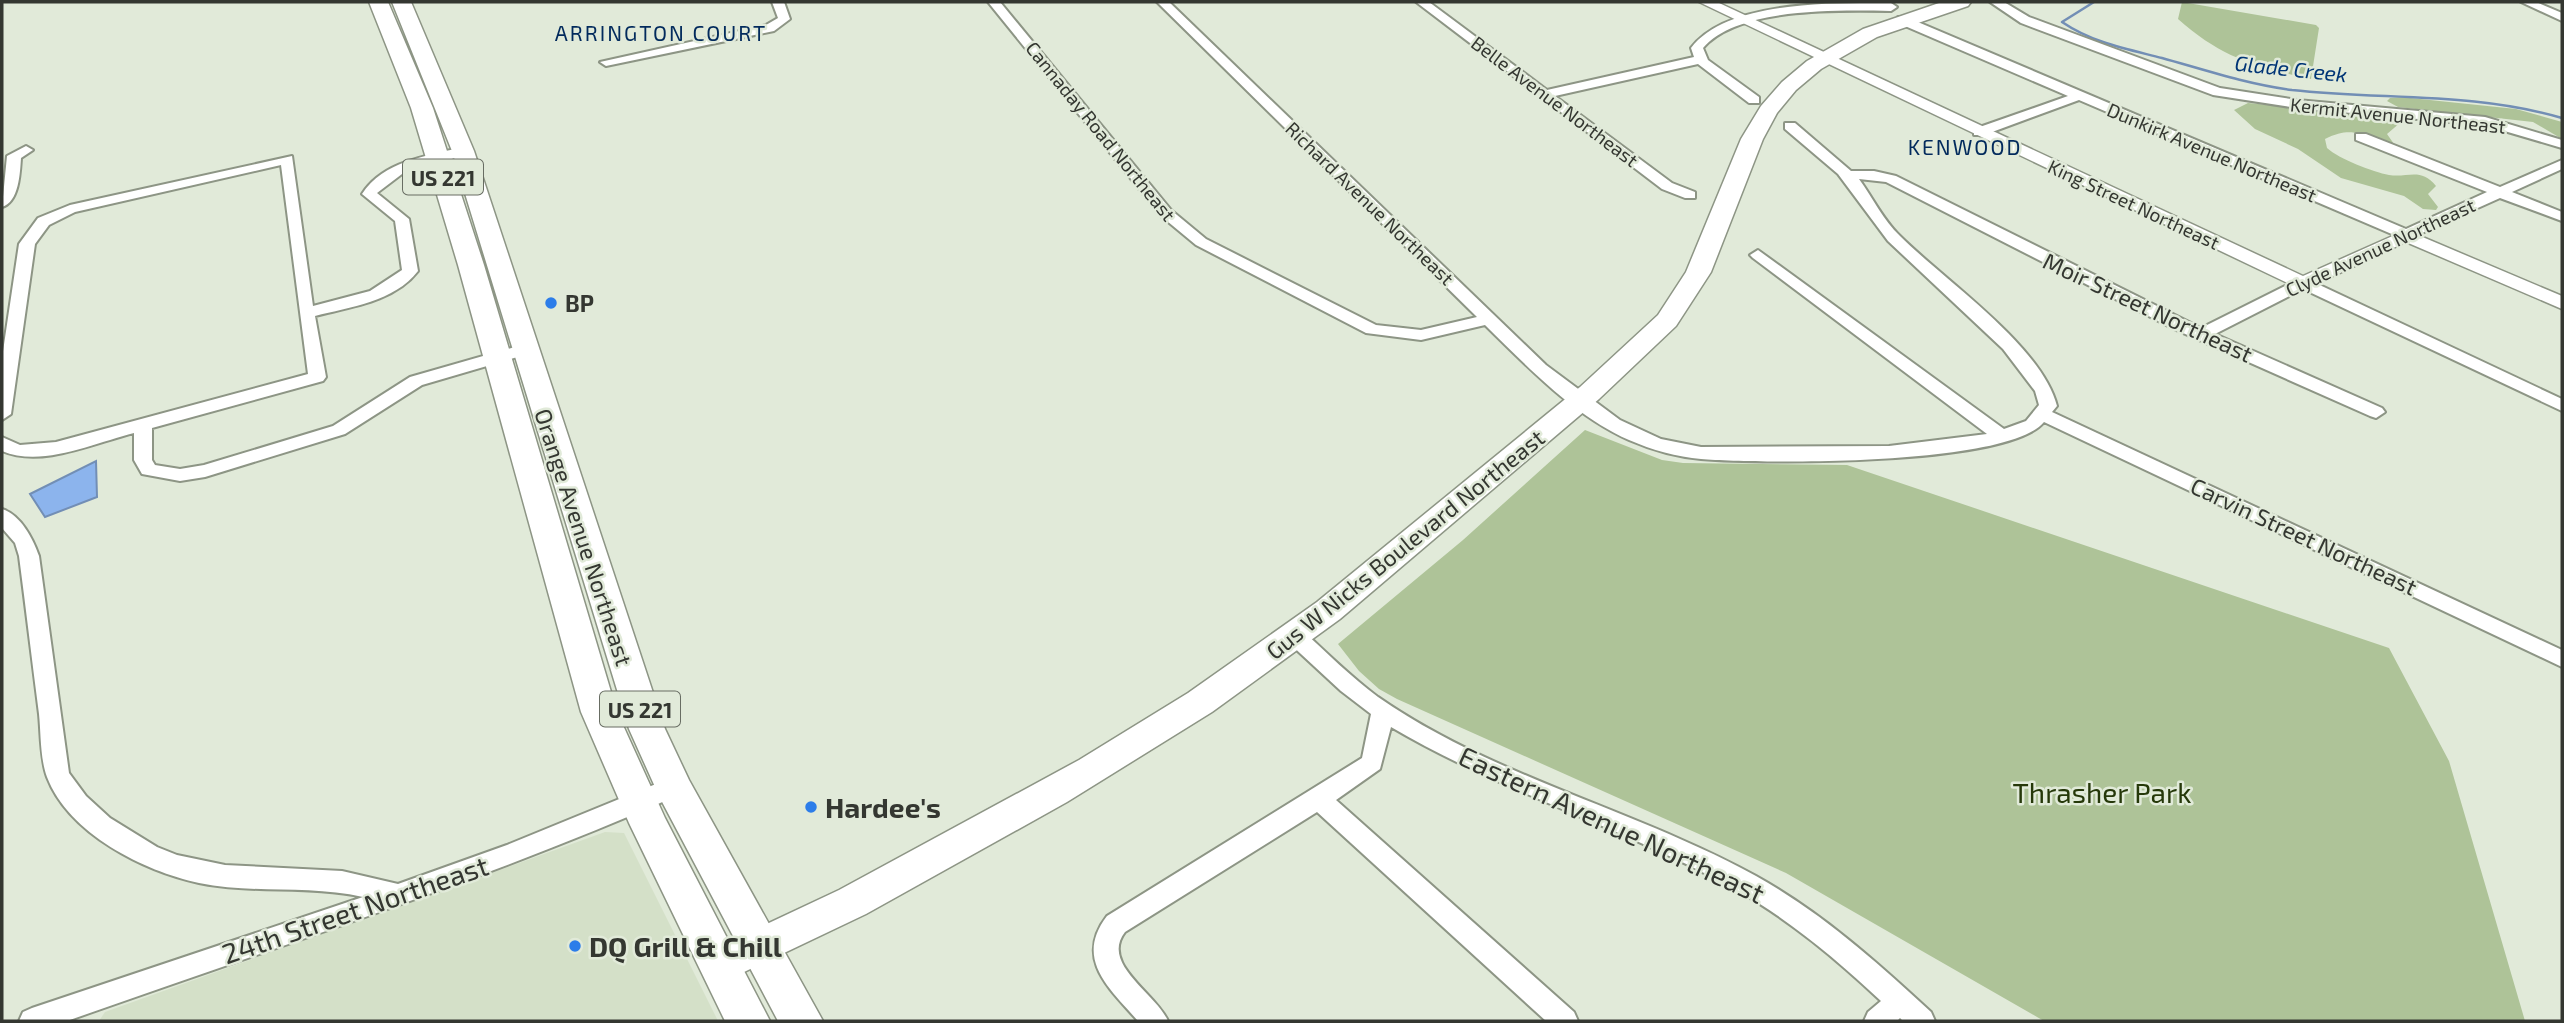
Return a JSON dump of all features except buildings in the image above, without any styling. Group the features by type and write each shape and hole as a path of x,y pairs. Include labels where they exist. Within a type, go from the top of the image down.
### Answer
{"highway":[{"name":"Orange Avenue Northeast","path":"378,2 422,108 437,158 510,353"},
{"name":"Orange Avenue Northeast","path":"401,2 463,150 599,712 761,948 801,1021"},
{"name":"Orange Avenue Northeast","path":"656,795 721,965 748,1021"}],"main road":[{"name":"Gus W Nicks Boulevard Northeast","path":"721,965 806,928 1065,786 1210,696 1295,636 1389,562 1646,342 1684,297 1712,248 1760,124 1784,92 1824,59 1897,13 1962,2"}],"street":[{"path":"606,62 751,32 782,22 785,16 778,2"},
{"name":"Cannaday Road Northeast","path":"995,2 1166,213 1201,242 1372,329 1421,335 1488,319"},
{"name":"Richard Avenue Northeast","path":"1163,2 1488,319 1578,402 1644,441 1671,450 1701,453 1902,452 2001,436 2019,430 2044,415"},
{"name":"Belle Avenue Northeast","path":"1422,2 1667,186 1690,195"},
{"name":"King Street Northeast","path":"1706,2 2562,406"},
{"name":"Kermit Avenue Northeast","path":"1996,2 2025,19 2162,75 2218,92 2272,101 2486,121 2562,144"},
{"path":"2527,2 2562,17"},
{"path":"1754,100 1701,60 1696,48 1701,39 1746,21 1810,8 1897,13"},
{"name":"Dunkirk Avenue Northeast","path":"1897,13 2079,96 2522,285"},
{"path":"1545,94 1701,60"},
{"path":"1979,132 2079,96"},
{"path":"1790,126 1847,175 1893,238 2032,370 2048,397 2044,415"},
{"path":"2361,137 2562,217"},
{"path":"2,203 12,182 14,156 26,149"},
{"path":"306,313 371,295 403,279 410,271 402,219 369,194 372,187 389,174 463,150"},
{"path":"2,414 27,244 33,228 70,209 287,159 306,313 317,377 56,448 29,452 9,449 2,443"},
{"name":"Clyde Avenue Northeast","path":"2201,335 2303,283 2562,164"},
{"path":"1847,175 1879,176 1923,196"},
{"name":"Moir Street Northeast","path":"1923,196 2201,335 2376,411"},
{"path":"1758,254 2001,436"},
{"path":"2522,285 2562,303"},
{"path":"143,425 143,460 149,470 161,475 205,471 339,430 416,381 510,353"},
{"name":"Carvin Street Northeast","path":"2044,415 2562,659"},
{"path":"2,516 24,540 29,556 58,775 73,801 87,817 132,846 202,875 236,879 335,881 398,895"},
{"name":"Eastern Avenue Northeast","path":"1295,636 1382,711 1450,749 1745,883 1822,932 1922,1021"},
{"path":"1154,1021 1107,962 1104,950 1106,937 1129,913 1319,799 1372,762 1382,711"},
{"name":"24th Street Northeast","path":"32,1021 398,895 656,795"},
{"path":"1319,799 1565,1021"},
{"path":"1877,1021 1901,1001"}],"shaded area":[{"path":"605,832 624,833 718,1021 99,1021 105,1012"}],"green space":[{"path":"2182,2 2316,25 2319,28 2311,79 2255,65 2224,52 2178,19"},
{"path":"2401,97 2516,109 2562,122 2562,139 2533,122 2398,107 2387,101"},
{"path":"2248,103 2395,117 2401,122 2387,134 2394,144 2345,132 2325,139 2327,148 2348,161 2382,173 2425,177 2436,186 2428,194 2438,207 2436,210 2423,209 2404,196 2341,178 2298,149 2255,129 2234,110"},
{"name":"Thrasher Park","path":"1585,430 1662,460 1683,463 1847,465 2389,648 2449,761 2525,1021 2044,1021 1786,873 1379,689 1359,671 1338,644 1463,540"}],"water":[{"path":"96,461 97,497 45,517 30,494"}],"waterway":[{"name":"Glade Creek","path":"2094,2 2062,22 2110,44 2242,80 2292,90 2495,104 2562,118"}],"place":[{"name":"BP","path":"551,303"},
{"name":"Hardee's","path":"811,807"},
{"name":"DQ Grill & Chill","path":"575,946"}],"district":[{"name":"ARRINGTON COURT","path":"661,32"},
{"name":"KENWOOD","path":"1965,146"}]}
